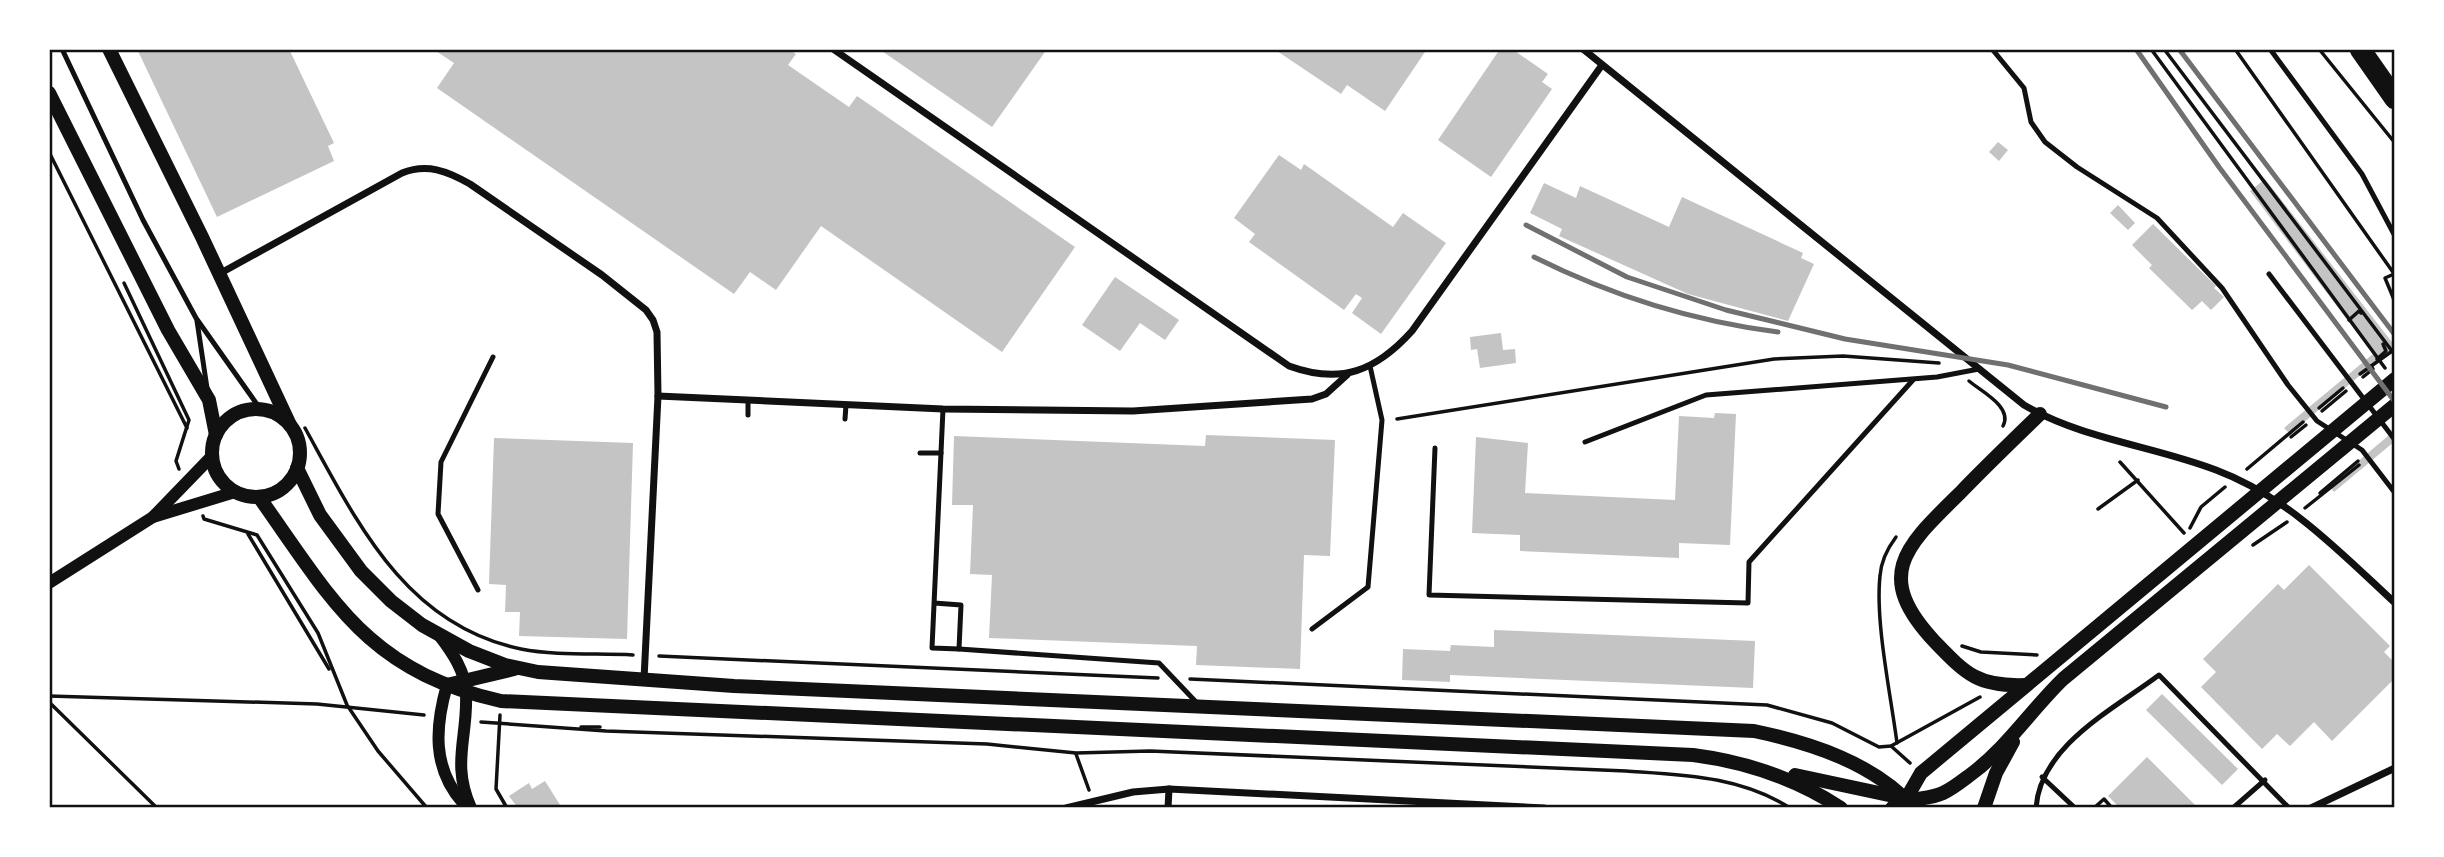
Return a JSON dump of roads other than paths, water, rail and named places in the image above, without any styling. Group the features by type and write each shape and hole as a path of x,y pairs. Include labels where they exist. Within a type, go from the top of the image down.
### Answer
{"highway":[{"path":"2360,49 2395,99"}],"main road":[{"path":"109,49 219,274 295,421 298,468 320,515 361,572 407,614 469,651 505,665 557,675 644,681 1754,731 1793,739 1828,751 1860,767 1910,804"},
{"path":"49,93 168,330 209,400 216,435 212,456 216,473 235,492 258,497 278,492 298,468"},
{"path":"1910,804 1921,773 2392,376"},
{"path":"1892,808 1942,793 1969,776 1992,757 2063,679 2395,405"},
{"path":"216,435 234,415 261,410 295,421"},
{"path":"2026,685 1996,685 1981,681 1962,670 1919,625 1901,588 1902,564 1911,543 1924,528 2039,414"},
{"path":"258,497 354,625 396,660 447,685 465,686 501,701 1693,755 1747,764 1910,804"},
{"path":"465,686 522,668"},
{"path":"1984,808 1996,773 2027,716"},
{"path":"1747,764 1800,784 1841,808"}],"street":[{"path":"833,49 1289,366 1311,374 1347,374 1370,366 1395,351 1602,65"},
{"path":"1583,49 1979,369 2039,414 2218,470 2284,503 2394,599"},
{"path":"219,274 402,173 420,167 437,169 480,191 569,251 646,310 657,332 658,396 644,681"},
{"path":"658,396 943,409 1133,411 1304,400 1326,394 1347,374"},
{"path":"49,583 153,517 212,456"},
{"path":"153,517 235,492"},
{"path":"439,635 451,650 465,686 460,774 469,808"},
{"path":"447,685 438,716 438,747 444,770 469,808"},
{"path":"2311,808 2395,768"},
{"path":"1168,808 1169,789"},
{"path":"1066,808 1133,792 1169,789 1544,808"},
{"path":"1369,808 1370,799"}],"lane":[{"path":"62,49 143,220 196,318 261,410"},
{"path":"1992,49 2024,88 2031,122 2045,142 2077,167 2157,218 2222,288 2288,385 2317,421 2362,450 2395,493"},
{"path":"2270,49 2362,174 2395,236"},
{"path":"2269,274 2395,440"},
{"path":"196,318 209,400"},
{"path":"478,590 438,514 441,462 493,356"},
{"path":"1312,629 1368,587 1382,420 1370,366"},
{"path":"1585,442 1706,396 1913,380 1979,369"},
{"path":"1435,448 1429,595 1748,603 1749,562 1913,380"},
{"path":"747,415 748,400"},
{"path":"845,419 846,405"},
{"path":"943,409 932,648 1159,663 1199,706"},
{"path":"920,453 941,453"},
{"path":"934,603 961,605 959,649"},
{"path":"2036,808 2042,777 2060,753 2087,729 2159,675 2265,780 2289,808"},
{"path":"2042,777 2075,808"},
{"path":"2233,808 2265,780"}],"railway":[{"path":"2136,49 2219,167 2395,402"},
{"path":"2179,49 2395,335"},
{"path":"1526,225 1627,277 1726,310 1845,339 2008,365 2166,407"},
{"path":"1534,257 1593,284 1653,305 1715,321 1778,332"}]}
